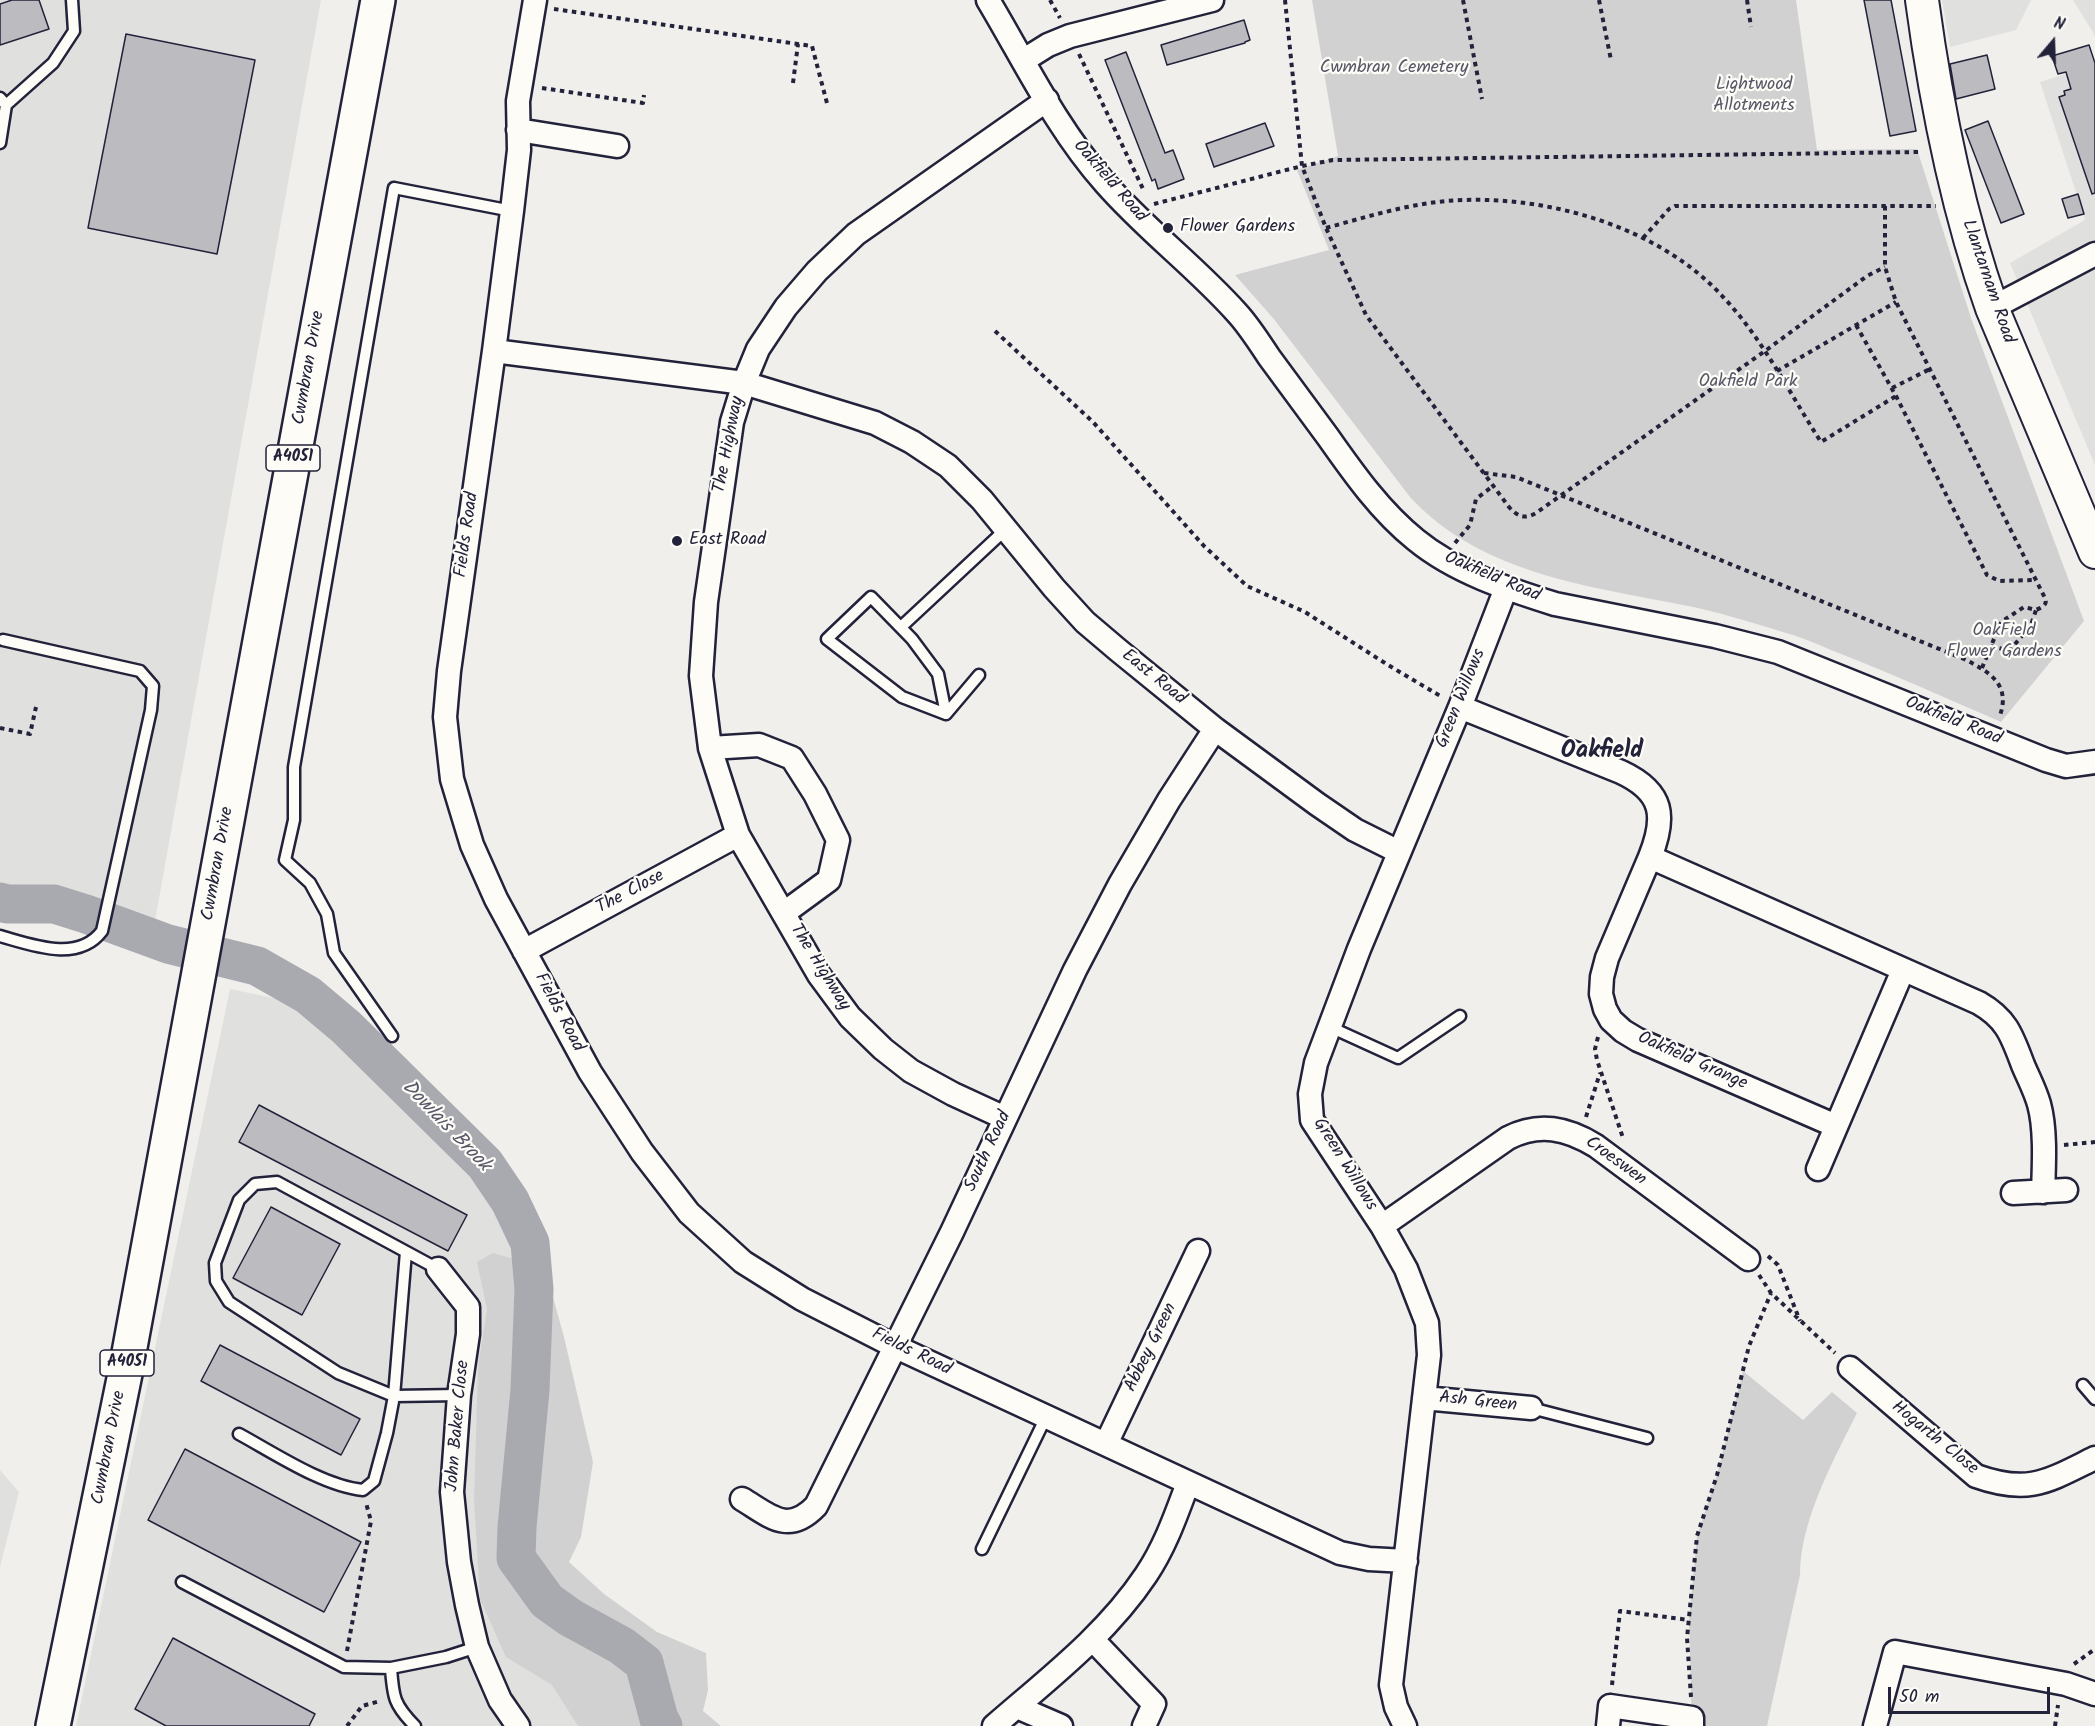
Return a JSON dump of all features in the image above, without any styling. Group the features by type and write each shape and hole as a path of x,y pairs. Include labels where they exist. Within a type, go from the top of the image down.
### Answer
{"main road":[{"name":"Cwmbran Drive","path":"53,1726 126,1369 378,0"}],"street":[{"name":"Oakfield Road","path":"988,0 1047,100 1080,152 1104,183 1132,213 1212,286 1239,315 1353,472 1373,497 1416,541 1442,558 1506,588 1555,604 1715,636 1778,652 2046,760 2066,766 2095,762"},
{"path":"1024,60 1048,45 1070,36 1212,0"},
{"name":"Llantarnam Road","path":"1922,0 1930,56 1960,206 1992,308 2095,552"},
{"name":"Fields Road","path":"535,3 518,101 519,150 512,211 450,659 445,717 452,779 472,845 496,899 590,1072 642,1152 689,1213 743,1262 802,1299 894,1346 1340,1553 1369,1559 1406,1561"},
{"name":"The Highway","path":"1005,1118 919,1075 883,1049 850,1017 819,975 738,835 710,748 700,676 706,602 732,422 758,349 786,307 817,271 848,241 1047,100"},
{"path":"519,130 617,146"},
{"path":"1992,308 2095,254"},
{"name":"East Road","path":"494,351 744,383 875,423 912,442 948,466 982,500 1085,622 1215,729 1345,824 1399,852"},
{"name":"Green Willows","path":"1406,1726 1396,1707 1391,1685 1429,1355 1427,1323 1406,1269 1382,1226 1312,1120 1310,1094 1317,1063 1330,1027 1506,588"},
{"path":"1460,707 1621,772 1645,786 1655,802 1660,821 1657,838 1607,958 1602,977 1601,994 1605,1010 1611,1020"},
{"name":"South Road","path":"742,1499 776,1520 791,1522 805,1518 816,1506 952,1232 1075,970 1120,884 1169,800 1215,729"},
{"name":"The Highway","path":"710,748 759,745 792,758 815,794 838,840 829,880 784,913"},
{"name":"The Close","path":"524,951 738,835"},
{"path":"1650,857 1979,1003 2004,1021 2039,1105 2043,1147 2043,1191"},
{"path":"1818,1169 1903,970"},
{"name":"Oakfield Grange","path":"1611,1020 1638,1040 1836,1126"},
{"name":"Croeswen","path":"1382,1226 1508,1138 1520,1132 1549,1128 1580,1136 1755,1255"},
{"path":"2013,1193 2066,1190"},
{"name":"Abbey Green","path":"1106,1444 1198,1251"},
{"name":"John Baker Close","path":"438,1269 468,1307 468,1334 459,1395 452,1492 466,1605 477,1647 500,1700 518,1726"},
{"name":"Hogarth Close","path":"1850,1368 1976,1476 2013,1486 2034,1485 2095,1458"},
{"name":"Ash Green","path":"1424,1398 1531,1408"},
{"path":"994,1726 1093,1640 1127,1601 1147,1574 1170,1529 1188,1483"},
{"path":"1093,1640 1154,1704 1144,1726"},
{"path":"1875,1726 1894,1652 2066,1684 2095,1694"},
{"path":"1017,1707 1061,1726"},
{"path":"1609,1716 1692,1722"}],"lane":[{"path":"0,143 3,102 53,63 74,31 72,0"},
{"path":"392,1036 334,953 327,914 310,883 285,860 294,820 294,766 394,188 512,211"},
{"path":"901,627 1005,530"},
{"path":"871,597 912,639 938,674 946,714 902,697 827,639 871,597"},
{"path":"0,936 26,944 63,950 83,948 102,931 152,710 153,686 140,671 3,640"},
{"path":"946,714 979,675"},
{"path":"1330,1027 1398,1058 1460,1016"},
{"path":"438,1269 277,1182 255,1184 240,1200 215,1263 216,1281 229,1302 338,1373 394,1396 459,1395"},
{"path":"239,1434 300,1467 346,1488 363,1490 374,1481 380,1466 394,1396 406,1252"},
{"path":"2083,1386 2095,1400"},
{"path":"1531,1408 1647,1438"},
{"path":"982,1549 1046,1417"},
{"path":"182,1582 344,1667 391,1668 446,1657 477,1647"},
{"path":"391,1668 393,1697 405,1716 415,1726"}],"path":[{"path":"1050,0 1070,36 1146,195"},
{"path":"1285,0 1302,166 1326,228 1366,315 1512,511 1524,517 1536,513 1562,495 1867,276 1885,267"},
{"path":"1463,0 1482,99"},
{"path":"1599,0 1611,60"},
{"path":"1747,0 1751,27"},
{"path":"535,3 812,46 828,106"},
{"path":"793,83 798,44"},
{"path":"521,87 643,103 644,95"},
{"path":"1160,213 1150,205 1333,160 1949,152"},
{"path":"1326,228 1421,204 1457,201 1519,201 1566,211 1643,238 1667,251 1706,280 1725,298 1765,351 1821,442 1896,396"},
{"path":"1643,238 1669,209 1675,206 1960,206"},
{"path":"1885,206 1885,267 1896,302 2046,600 2043,607 2036,609 2024,607 2004,619 1982,668"},
{"path":"1777,371 1896,302"},
{"path":"1856,325 1892,388 1988,574 1999,580 2035,580"},
{"path":"995,331 1093,422 1204,546 1247,586 1305,612 1388,665 1460,707"},
{"path":"1892,388 1930,369"},
{"path":"1483,473 1516,477 1982,668 1997,680 2004,702 1992,738"},
{"path":"1442,558 1470,525 1476,499 1493,486"},
{"path":"1990,646 2011,649 2031,626 2036,609"},
{"path":"0,728 30,734 36,707"},
{"path":"1611,1020 1600,1032 1595,1049 1600,1072 1624,1139 1630,1146"},
{"path":"1580,1136 1600,1072"},
{"path":"2043,1147 2095,1142"},
{"path":"1755,1255 1778,1265 1800,1321"},
{"path":"1692,1722 1687,1638 1697,1536 1717,1475 1749,1346 1771,1293 1850,1368"},
{"path":"344,1667 371,1521 363,1490"},
{"path":"1609,1716 1620,1611 1689,1620"},
{"path":"347,1726 362,1706 393,1697"}],"shaded area":[{"path":"0,0 321,0 154,926 0,902"},
{"path":"1942,0 2031,0 2016,30 1950,47"},
{"path":"2073,0 2095,0 2095,38 2094,34"},
{"path":"2095,65 2095,465 2010,263 2085,220 2040,82"},
{"path":"230,989 293,1002 386,1073 490,1160 546,1303 522,1604 670,1726 76,1726"},
{"path":"0,1470 19,1492 0,1567"}],"green space":[{"name":"Oakfield Park","path":"1312,0 1796,0 1817,150 1917,149 1971,318 2084,621 2001,722 1793,635 1698,608 1582,585 1507,562 1472,545 1439,524 1410,497 1273,318 1235,275 1329,250 1297,170 1338,156"},
{"path":"493,1253 545,1268 564,1337 593,1462 581,1537 569,1562 604,1594 657,1632 706,1653 708,1690 703,1711 721,1726 578,1726 552,1685 506,1657 480,1599 474,1500 478,1367 487,1309 477,1262"},
{"path":"1743,1371 1803,1420 1832,1392 1857,1413 1812,1513 1801,1555 1800,1575 1767,1726 1692,1726 1689,1620 1697,1536 1717,1475"}],"building":[{"path":"12,0 39,0 49,29 0,45 0,4"},
{"path":"1864,0 1891,0 1916,131 1890,136"},
{"path":"1244,20 1250,40 1245,43 1167,65 1161,45"},
{"path":"126,34 255,60 217,254 88,228"},
{"path":"2089,45 2095,63 2095,193 2092,194 2059,97 2065,95 2064,91 2071,89 2066,72 2058,74 2052,56"},
{"path":"1126,52 1165,153 1173,150 1184,179 1158,189 1155,179 1152,181 1105,60"},
{"path":"1987,55 1995,89 1956,99 1950,64"},
{"path":"1988,121 2024,214 2001,223 1965,130"},
{"path":"1265,123 1274,146 1214,167 1206,144"},
{"path":"2078,194 2084,214 2068,218 2062,199"},
{"path":"259,1105 467,1215 448,1251 239,1142"},
{"path":"271,1207 340,1244 302,1315 233,1278"},
{"path":"220,1345 360,1419 341,1455 201,1381"},
{"path":"185,1449 361,1542 324,1612 148,1520"},
{"path":"173,1638 315,1714 309,1726 166,1726 135,1709"}],"waterway":[{"name":"Dowlais Brook","path":"0,902 54,904 168,944 257,966 308,995 346,1027 485,1164 510,1201 530,1243 534,1289 530,1390 516,1558 547,1601 571,1618 622,1646 644,1663 659,1719 663,1726"}],"place":[{"name":"Flower Gardens","path":"1168,228"},
{"name":"East Road","path":"677,541"}],"district":[{"name":"Oakfield","path":"1602,753"}],"park label":[{"name":"Cwmbran Cemetery","path":"1394,69"},
{"name":"Lightwood Allotments","path":"1754,96"},
{"name":"OakField Flower Gardens","path":"2004,642"}]}
